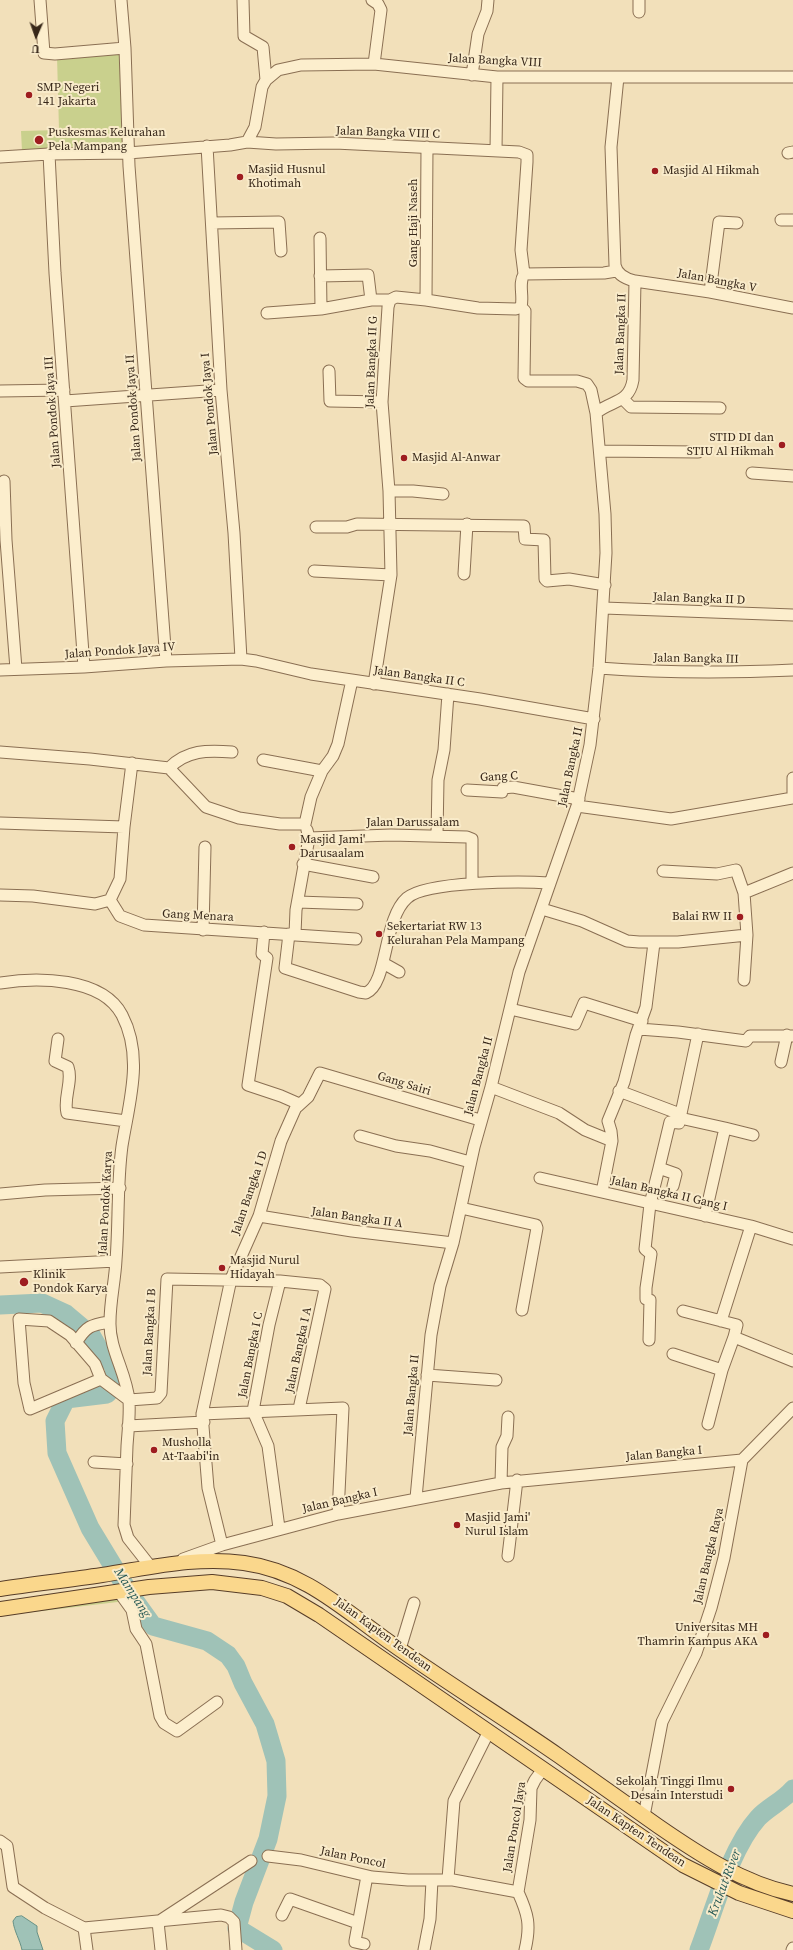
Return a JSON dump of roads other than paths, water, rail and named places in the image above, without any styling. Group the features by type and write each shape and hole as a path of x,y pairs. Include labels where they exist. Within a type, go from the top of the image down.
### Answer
{"main road":[{"name":"Jalan Kapten Tendean","path":"0,1589 102,1575 173,1563 204,1561 246,1563 291,1576 334,1600 400,1649 558,1755 644,1816 717,1864 744,1878 793,1894"},
{"name":"Jalan Kapten Tendean","path":"0,1609 149,1587 212,1582 262,1588 287,1596 319,1615 683,1865 739,1893 793,1911"}],"street":[{"path":"40,0 44,53 55,54 125,48"},
{"name":"Jalan Pondok Jaya II","path":"121,0 125,48 128,153 166,661"},
{"path":"243,0 244,36 260,44 264,50 266,80 262,87 255,127 247,142"},
{"path":"372,0 378,4 381,10 374,64"},
{"path":"472,75 478,34 488,0"},
{"path":"638,0 639,12"},
{"name":"Jalan Bangka VIII","path":"266,80 278,70 288,66 317,64 374,64 497,77 793,77"},
{"path":"496,151 497,77"},
{"path":"267,313 321,309 371,300 390,300 396,297 478,308 516,309 521,307 521,279 524,274 604,273 616,271 611,147 618,77"},
{"name":"Jalan Bangka VIII C","path":"0,157 49,154 128,153 230,145 247,142 427,147 519,152 526,155 521,250 524,274"},
{"name":"Jalan Pondok Jaya I","path":"206,146 212,223 221,390 234,533 241,659"},
{"name":"Gang Haji Naseh","path":"426,300 427,147"},
{"name":"Jalan Pondok Jaya III","path":"49,154 55,273 84,668"},
{"path":"781,220 793,220"},
{"path":"212,223 279,222 281,251"},
{"path":"710,292 719,222 738,223"},
{"path":"320,238 321,309"},
{"name":"Jalan Bangka II","path":"616,271 627,279 635,280 633,380 632,387 623,399"},
{"path":"320,276 368,275 371,300"},
{"name":"Jalan Bangka V","path":"635,280 710,292 793,308"},
{"name":"Jalan Bangka II G","path":"374,684 391,575 391,524 382,402 388,307 390,300"},
{"name":"Jalan Bangka II","path":"416,1498 426,1375 434,1314 453,1243 480,1120 491,1087 519,972 578,802 594,719 599,668 605,585 605,514 596,413 587,384 577,381 528,381 524,378 525,311 521,307"},
{"path":"329,371 330,401 382,402"},
{"path":"0,391 65,396 221,390"},
{"path":"596,413 601,409 623,399 631,407 720,408"},
{"path":"600,451 698,452"},
{"path":"752,472 793,476"},
{"path":"4,481 6,540 16,670"},
{"path":"389,491 413,490 443,494"},
{"path":"316,527 347,527 357,524 467,524 524,526 525,539 544,540 544,579 547,581 569,579 605,585"},
{"path":"464,574 467,524"},
{"path":"314,571 391,575"},
{"name":"Jalan Bangka II D","path":"604,608 793,615"},
{"name":"Jalan Pondok Jaya IV","path":"0,670 84,668 166,661 241,659"},
{"name":"Jalan Bangka II C","path":"241,659 311,674 448,694 594,719"},
{"name":"Jalan Bangka III","path":"599,668 675,672 741,673 793,670"},
{"path":"352,680 338,744 333,756 322,771 311,797 305,824 309,838 285,968 359,992 370,991 374,987 383,963 392,923 397,910 408,896 436,889 472,883 549,883"},
{"path":"437,836 438,780 444,750 448,694"},
{"path":"0,752 132,763 169,768 206,807 239,818 280,824 305,824"},
{"path":"169,768 185,755 199,752 232,752"},
{"path":"263,760 322,771"},
{"path":"0,895 34,896 95,904 110,900 120,879 124,827 132,763"},
{"path":"578,802 671,819 793,798 793,778"},
{"name":"Gang C","path":"467,790 502,792 502,788 513,787 578,802"},
{"path":"0,823 124,827"},
{"name":"Jalan Darussalam","path":"309,838 391,835 437,836 472,839 472,883"},
{"path":"203,930 205,847"},
{"path":"303,864 373,877"},
{"path":"663,871 716,874 736,870 744,893 747,935 744,980"},
{"path":"744,893 793,873"},
{"name":"Gang Menara","path":"110,900 120,916 139,924 203,930 264,932 356,939"},
{"path":"298,902 357,904"},
{"path":"542,909 582,921 627,941 654,943 747,935"},
{"path":"264,932 262,954 267,958 267,967 261,993 248,1085 297,1103 297,1107"},
{"path":"491,1087 559,1113 585,1130 612,1141 608,1121 624,1082 646,1007 654,943"},
{"path":"383,963 399,972"},
{"name":"Jalan Pondok Karya","path":"0,982 46,980 75,983 90,988 109,999 122,1014 131,1037 135,1058 122,1149 116,1261 110,1322 111,1337 124,1375 129,1400 124,1525 128,1538 147,1567"},
{"path":"510,1009 575,1024 584,1003 640,1025 746,1041 750,1036 790,1036 781,1062"},
{"path":"649,1340 650,1300 646,1299 646,1288 651,1254 645,1249 650,1204 670,1122 678,1123 680,1116 698,1034"},
{"path":"58,1039 55,1061 68,1067 70,1071 66,1095 67,1113 126,1122"},
{"name":"Jalan Bangka I D","path":"222,1545 208,1488 203,1418 231,1279 258,1216 281,1141 297,1107 308,1097 320,1073"},
{"name":"Gang Sairi","path":"320,1073 480,1120"},
{"path":"619,1092 680,1116 753,1135"},
{"path":"705,1216 725,1128"},
{"path":"360,1136 396,1146 430,1151 470,1162"},
{"name":"Jalan Bangka II Gang I","path":"612,1141 602,1192 751,1226 793,1239"},
{"path":"659,1168 676,1174 673,1186"},
{"path":"540,1178 602,1192"},
{"path":"0,1194 45,1190 120,1188"},
{"path":"461,1208 536,1225 537,1228 522,1310"},
{"name":"Jalan Bangka II A","path":"258,1216 352,1231 453,1243"},
{"path":"721,1321 751,1226"},
{"path":"0,1267 116,1261"},
{"name":"Jalan Bangka I B","path":"129,1400 157,1398 161,1393 167,1279 231,1279"},
{"path":"231,1279 280,1281"},
{"name":"Jalan Bangka I A","path":"280,1281 320,1285 325,1289 299,1409 343,1408 338,1514"},
{"name":"Jalan Bangka I C","path":"279,1528 268,1446 253,1412 269,1325 280,1281"},
{"path":"683,1311 737,1325 722,1370 708,1424"},
{"path":"101,1379 30,1409 24,1383 19,1320 49,1321 70,1335 79,1338 95,1364 101,1379 129,1400"},
{"path":"79,1338 90,1325 110,1322"},
{"path":"734,1337 793,1361"},
{"path":"673,1354 722,1370"},
{"path":"426,1375 496,1380"},
{"path":"742,1460 793,1408"},
{"path":"128,1426 253,1412 299,1409"},
{"path":"501,1483 502,1447 507,1436 508,1417"},
{"name":"Jalan Bangka I","path":"173,1563 222,1545 279,1528 416,1498 516,1480 742,1460"},
{"name":"Jalan Bangka Raya","path":"644,1816 662,1722 696,1653 711,1608 724,1558 742,1460"},
{"path":"94,1462 127,1464"},
{"path":"508,1556 516,1480"},
{"path":"122,1591 132,1610 136,1629 146,1644 160,1716 164,1723 177,1731 217,1702"},
{"path":"400,1649 414,1603"},
{"path":"448,1879 454,1801 489,1731"},
{"name":"Jalan Poncol Jaya","path":"518,1892 530,1820 531,1788 534,1780 543,1768"},
{"path":"0,1841 7,1846 13,1886 45,1908 84,1928 221,1915 229,1917 234,1922 236,1950"},
{"name":"Jalan Poncol","path":"268,1856 301,1860 367,1876 432,1880 448,1879 518,1892"},
{"path":"158,1922 251,1861"},
{"path":"364,1944 355,1942 367,1876"},
{"path":"424,1950 430,1919 432,1880"},
{"path":"518,1892 529,1921 528,1950"},
{"path":"282,1915 290,1899 358,1923"},
{"path":"158,1922 161,1950"},
{"path":"84,1928 87,1950"}],"water":[{"path":"22,1916 37,1926 37,1932 43,1950 22,1950 13,1921 16,1917"}],"waterway":[{"name":"Mampang","path":"0,1305 42,1303 66,1314 91,1335 100,1351 114,1366 116,1384 107,1394 66,1399 55,1421 57,1453 90,1528 130,1594 153,1626 207,1641 228,1655 236,1666 243,1683 265,1724 276,1761 277,1796 268,1839 244,1902 237,1928 273,1950"},
{"name":"Krukut River","path":"699,1950 724,1881 739,1846 758,1818 793,1789"}],"place":[{"name":"SMP Negeri 141 Jakarta","path":"29,95"},
{"name":"Puskesmas Kelurahan Pela Mampang","path":"39,140"},
{"name":"Masjid Al Hikmah","path":"655,171"},
{"name":"Masjid Husnul Khotimah","path":"240,177"},
{"name":"STID DI dan STIU Al Hikmah","path":"782,445"},
{"name":"Masjid Al-Anwar","path":"404,458"},
{"name":"Masjid Jami' Darusaalam","path":"292,847"},
{"name":"Balai RW II","path":"740,917"},
{"name":"Sekertariat RW 13 Kelurahan Pela Mampang","path":"379,934"},
{"name":"Masjid Nurul Hidayah","path":"222,1268"},
{"name":"Klinik Pondok Karya","path":"24,1282"},
{"name":"Musholla At-Taabi'in","path":"154,1450"},
{"name":"Masjid Jami' Nurul Islam","path":"457,1525"},
{"name":"Universitas MH Thamrin Kampus AKA","path":"766,1635"},
{"name":"Sekolah Tinggi Ilmu Desain Interstudi","path":"731,1789"}]}
